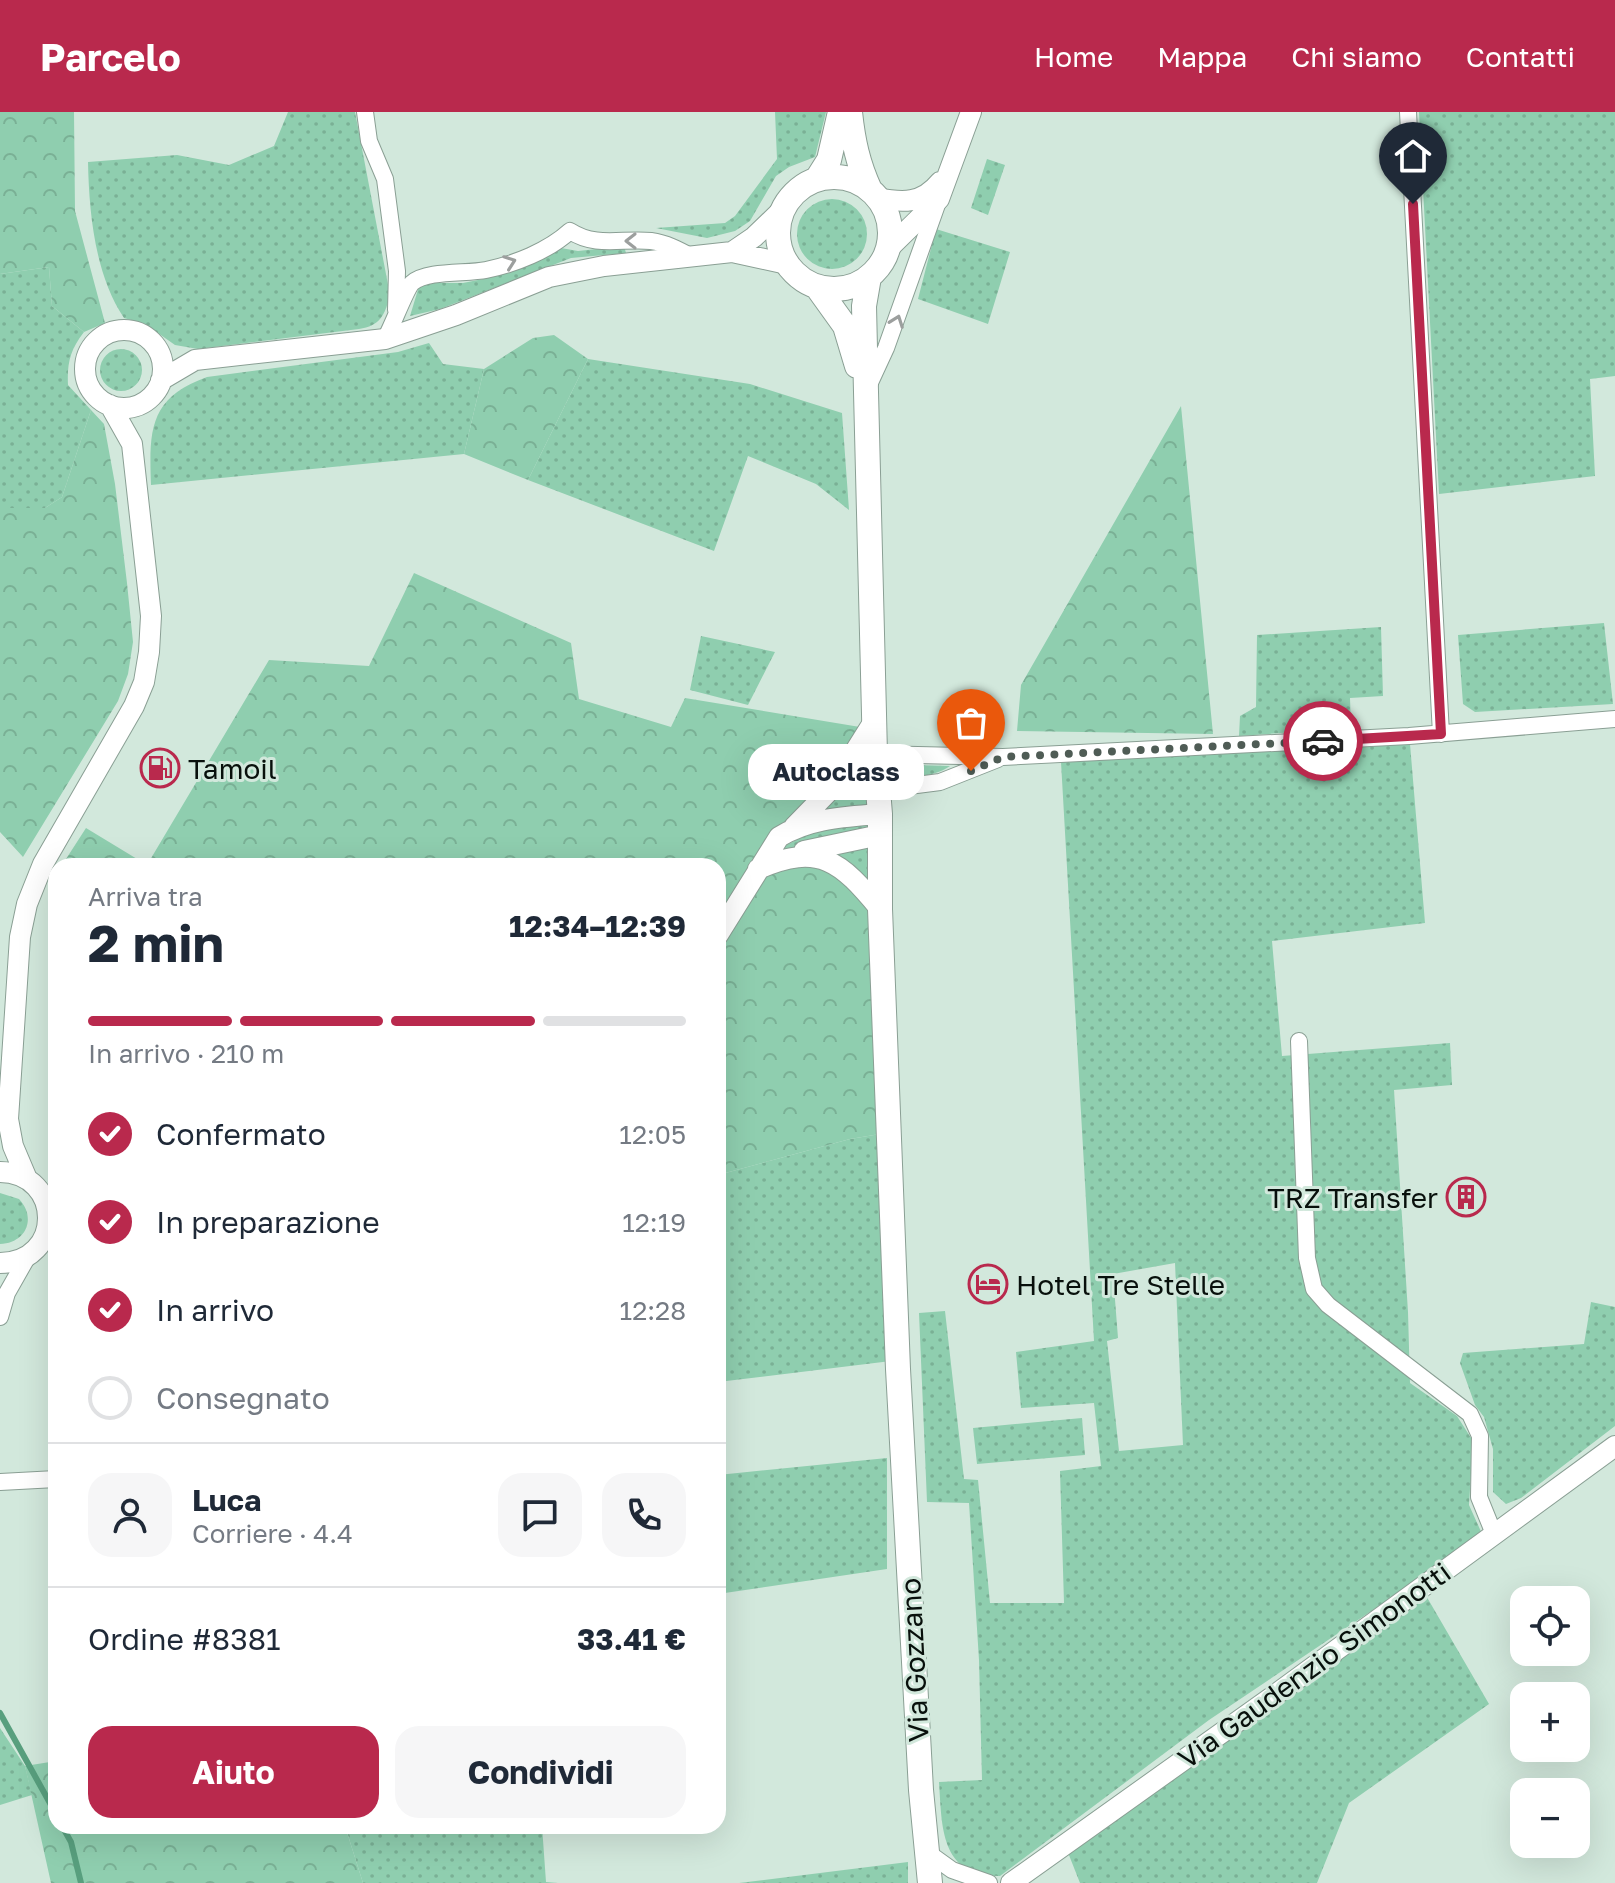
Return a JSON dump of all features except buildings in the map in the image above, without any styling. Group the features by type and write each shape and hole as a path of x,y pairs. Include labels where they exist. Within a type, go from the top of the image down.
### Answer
{"main road":[{"path":"817,179 829,160 840,112"},
{"path":"850,112 859,165 874,194 889,223 888,249 869,277 844,289 817,287 802,280 787,264 777,238 781,211 798,189 817,179 839,177 855,181 874,194"},
{"path":"869,277 864,306 880,909"},
{"path":"817,287 845,326 866,392"},
{"name":"Via Gozzano","path":"880,909 904,1468 920,1774 930,1883"}],"street":[{"path":"365,112 369,141 385,179 394,236 397,271 390,330"},
{"path":"866,392 892,333 971,112"},
{"path":"1408,112 1441,734"},
{"path":"874,194 900,202 923,198 950,170"},
{"path":"888,249 939,199"},
{"path":"732,252 754,237 781,211"},
{"path":"390,330 411,284 425,276 486,270 509,263 557,243 570,231 584,240 652,241 671,246 692,257"},
{"path":"161,380 195,360 390,330 456,315 549,277 604,266 732,252 787,264"},
{"path":"146,402 128,408 110,405 97,397 87,382 85,366 91,348 105,335 119,331 142,334 154,344 195,360"},
{"path":"132,444 146,402 161,380 162,361 154,344"},
{"path":"0,1317 7,1293 42,1244 48,1228 48,1211 41,1188 13,1146 8,1119 20,937 27,904 43,864 134,706 144,682 149,652 151,616 132,444 110,405"},
{"path":"875,754 1003,757 1441,734 1615,719"},
{"path":"791,830 832,788 874,721"},
{"path":"758,869 940,782 1003,757"},
{"path":"726,922 779,837 822,819 879,813"},
{"path":"782,860 820,857 835,864 860,883 880,909"},
{"path":"1299,1041 1307,1258 1314,1289 1328,1305 1470,1414 1480,1436 1479,1497 1494,1534"},
{"path":"0,1143 8,1119"},
{"path":"0,1172 13,1173 41,1188"},
{"path":"0,1263 10,1263 42,1244"},
{"name":"Via Gaudenzio Simonotti","path":"1011,1883 1615,1446"},
{"path":"0,1482 48,1479"},
{"path":"927,1852 952,1870 989,1883"}],"green space":[{"path":"0,112 74,112 75,211 105,323 84,332 52,306 49,267 0,274"},
{"path":"288,112 355,112 390,295 380,318 372,325 359,329 198,349 175,345 145,324 124,318 106,283 100,263 92,222 88,162 177,155 229,165 274,146"},
{"path":"775,112 826,112 815,157 776,176 750,221 735,231 707,238 656,228 725,223 735,216 777,159"},
{"path":"1419,112 1615,112 1615,376 1590,379 1595,476 1439,494"},
{"path":"987,159 1005,165 988,215 971,208"},
{"path":"839,199 861,214 867,234 865,248 857,259 846,267 825,269 807,259 799,248 797,227 807,209 818,201"},
{"path":"936,229 1010,252 988,324 918,299"},
{"path":"624,246 626,253 571,258 440,309 410,316 420,283 463,283 483,279 561,248 578,251"},
{"path":"49,267 52,306 84,332 70,357 68,385 91,410 62,497 45,508 0,508 0,274"},
{"path":"554,335 588,359 528,480 464,454 484,369 533,338"},
{"path":"429,343 443,364 484,369 464,454 151,485 151,448 156,418 163,406 188,385 207,377 398,352"},
{"path":"121,349 136,355 142,370 136,385 121,391 106,385 100,370 106,355"},
{"path":"588,359 750,384 842,413 849,510 816,484 748,456 714,551 528,480"},
{"path":"1181,406 1213,734 1017,731 1021,685"},
{"path":"91,410 104,424 115,484 133,642 128,674 118,701 23,857 0,832 0,508 45,508 62,497"},
{"path":"414,573 571,643 579,699 671,727 685,698 860,727 827,782 763,845 726,909 726,858 151,858 269,660 369,666"},
{"path":"1604,623 1613,704 1475,712 1463,704 1458,635"},
{"path":"1381,627 1383,696 1350,698 1351,728 1239,736 1240,716 1256,707 1257,635"},
{"path":"701,636 775,652 748,705 690,690"},
{"path":"1410,744 1425,923 1272,941 1282,1056 1450,1043 1452,1085 1394,1090 1410,1383 1457,1416 1473,1441 1469,1505 1483,1536 1209,1720 1000,1876 980,1874 955,1859 948,1846 941,1816 939,1782 982,1780 979,1660 969,1503 927,1502 919,1313 945,1311 964,1479 978,1480 990,1603 1064,1603 1060,1471 1101,1466 1094,1403 1021,1408 1016,1352 1094,1341 1061,762","holes":["1175,1263 1183,1445 1119,1451 1107,1341 1118,1338 1113,1274"]},
{"path":"869,756 871,808 819,811 839,793"},
{"path":"950,766 928,775 887,778 887,767"},
{"path":"857,824 869,825 869,832 781,854 783,847 808,834"},
{"path":"86,828 135,858 67,858"},
{"path":"870,845 871,884 829,853"},
{"path":"810,864 831,868 869,910 880,1134 850,1139 726,1173 726,939 767,873"},
{"path":"880,1134 891,1361 726,1381 726,1173 850,1139"},
{"path":"0,1193 19,1199 28,1221 16,1239 0,1244"},
{"path":"1591,1302 1615,1307 1615,1426 1521,1498 1506,1504 1493,1492 1493,1449 1484,1417 1475,1405 1460,1363 1463,1353 1584,1344"},
{"path":"1082,1418 1085,1455 977,1464 973,1428"},
{"path":"887,1458 887,1569 726,1593 726,1474"},
{"path":"1421,1587 1489,1704 1349,1803 1317,1883 1080,1883 1065,1845"},
{"path":"0,1728 25,1766 32,1795 0,1805"},
{"path":"48,1762 48,1834 348,1834 363,1883 51,1883 25,1766"},
{"path":"348,1834 543,1834 546,1882 558,1883 363,1883"},
{"path":"908,1862 908,1883 739,1883"}],"waterway":[{"path":"0,1713 48,1800"},
{"path":"66,1834 81,1883"}],"way so far":[{"path":"971,771 1003,757 1323,741"}],"place":[{"name":"Tamoil","path":"160,768"},
{"name":"Autoclass","path":"971,771"},
{"name":"TRZ Transfer","path":"1466,1197"},
{"name":"Hotel Tre Stelle","path":"988,1284"}],"route":[{"path":"1323,741 1441,734 1413,204"}]}
